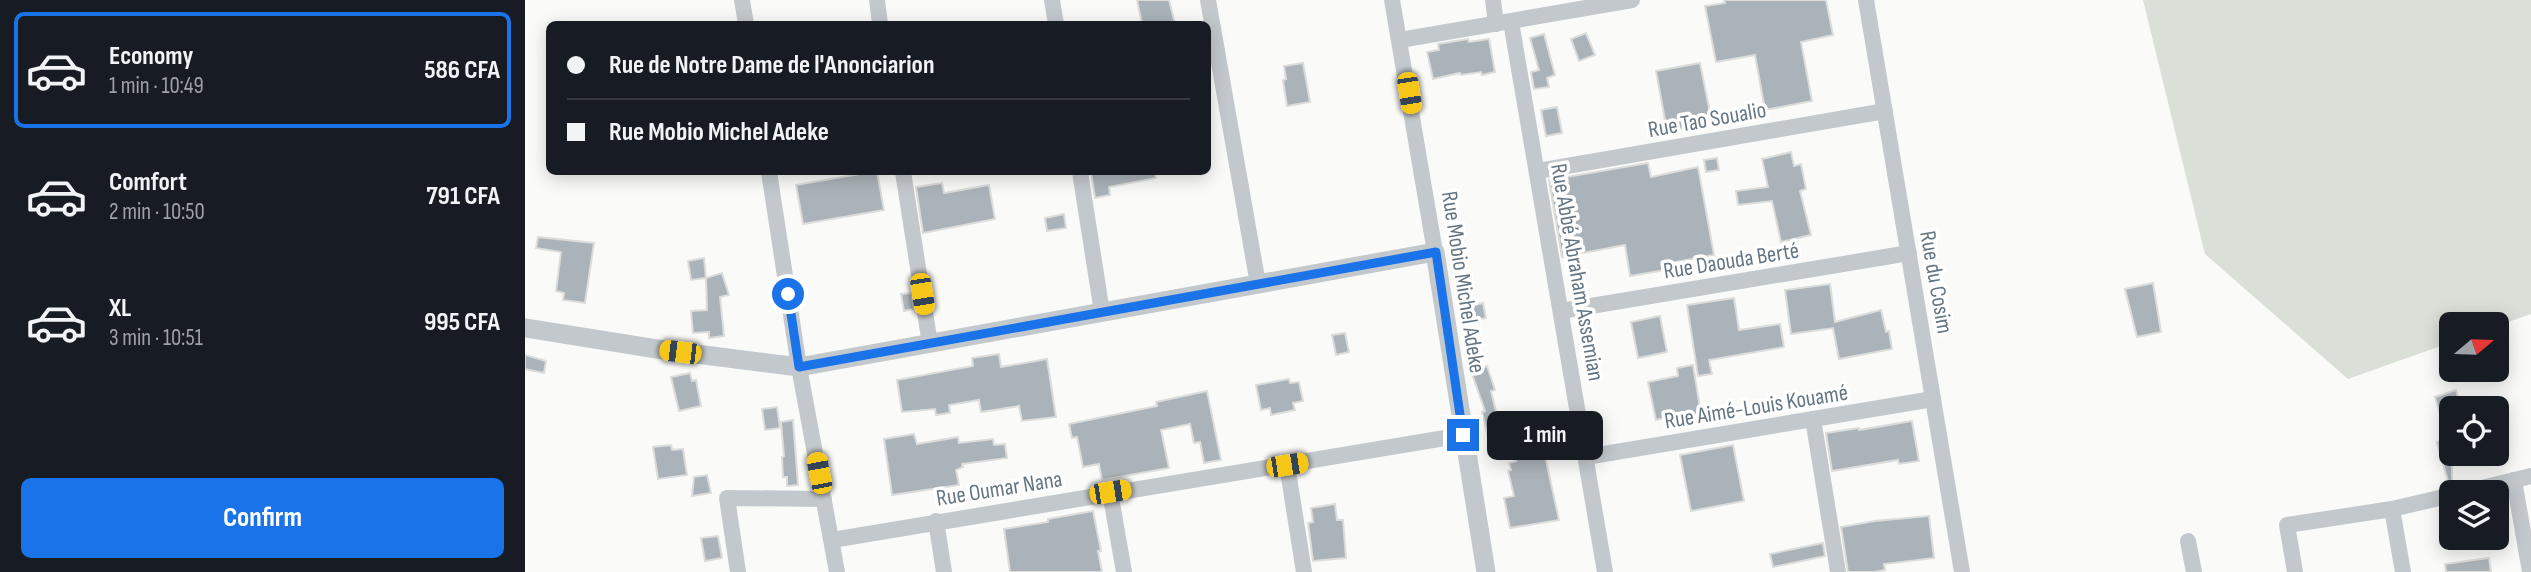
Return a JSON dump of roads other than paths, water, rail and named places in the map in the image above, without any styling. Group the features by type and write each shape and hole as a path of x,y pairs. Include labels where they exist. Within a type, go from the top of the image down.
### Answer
{"street":[{"path":"742,0 746,21"},
{"path":"877,0 880,21"},
{"path":"1052,0 1056,21"},
{"path":"1208,0 1258,284"},
{"name":"Rue Mobio Michel Adeke","path":"1392,0 1436,252 1486,572"},
{"name":"Rue Abbé Abraham Assemian","path":"1493,0 1503,23 1538,171 1605,572"},
{"path":"1400,40 1632,0"},
{"name":"Rue du Cosim","path":"1866,0 1962,572"},
{"name":"Rue Tao Soualio","path":"1538,171 1885,111"},
{"path":"769,175 799,367 837,572"},
{"path":"903,175 930,344"},
{"path":"1080,175 1102,313"},
{"path":"525,328 657,349 799,367 1436,252"},
{"name":"Rue Daouda Berté","path":"1561,311 1909,253"},
{"name":"Rue Aimé-Louis Kouamé","path":"1586,457 1933,399"},
{"path":"1813,419 1837,572"},
{"name":"Rue Oumar Nana","path":"832,540 1463,435"},
{"path":"1287,465 1304,572"},
{"path":"2509,481 2531,476"},
{"path":"2514,480 2530,572"},
{"path":"1110,492 1123,572"},
{"path":"738,572 727,498 824,499"},
{"path":"2295,572 2287,525 2392,509 2439,498"},
{"path":"2392,509 2403,572"},
{"path":"936,521 944,572"},
{"path":"2188,541 2194,572"}]}
